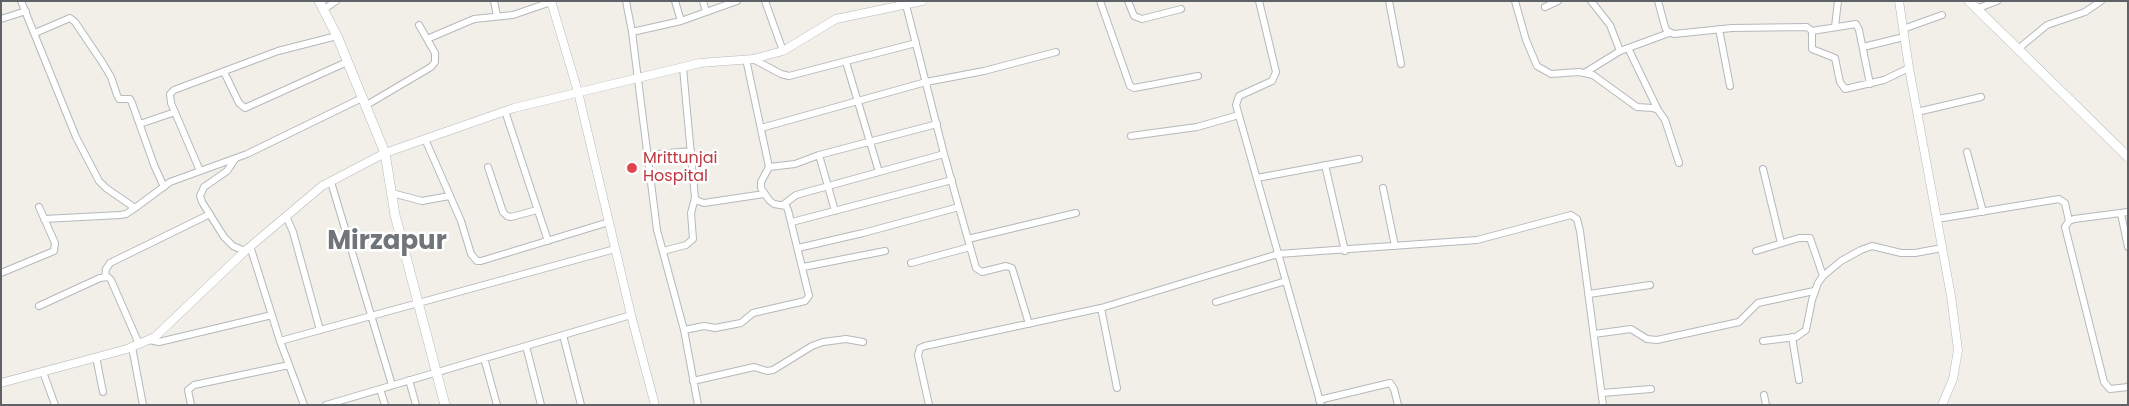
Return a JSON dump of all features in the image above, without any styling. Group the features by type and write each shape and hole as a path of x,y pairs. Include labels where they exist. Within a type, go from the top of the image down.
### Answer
{"main road":[{"path":"1969,1 2128,157"},
{"path":"321,6 337,36 385,153 395,215 445,405"}],"street":[{"path":"21,1 76,137 99,181 135,208"},
{"path":"321,6 336,1"},
{"path":"494,1 497,16"},
{"path":"626,1 632,32 657,230 684,330 698,405"},
{"path":"675,1 681,20"},
{"path":"703,1 706,12"},
{"path":"765,1 783,51"},
{"path":"1,383 135,346 155,337 247,249 322,186 385,153 505,111 578,92 700,63 750,59 783,51 836,19 922,1"},
{"path":"1100,1 1130,86 1134,88 1198,76"},
{"path":"1128,1 1134,16 1142,19 1181,9"},
{"path":"1259,1 1276,72 1272,82 1239,96 1236,105 1320,402 1390,383 1394,389 1398,405"},
{"path":"1389,1 1401,64"},
{"path":"1515,1 1526,40 1537,66 1551,74 1586,72 1637,106 1658,110"},
{"path":"1545,7 1558,1"},
{"path":"1590,1 1607,21 1620,52"},
{"path":"1658,1 1665,27 1669,33"},
{"path":"1835,27 1838,1"},
{"path":"1899,1 1909,68 1951,296 1958,350 1953,379 1942,405"},
{"path":"1976,9 1997,1"},
{"path":"2018,49 2047,25 2085,12 2101,1"},
{"path":"427,39 474,19 513,15 551,2 578,92 631,315 655,405"},
{"path":"632,32 681,20 734,2"},
{"path":"911,3 916,43 944,154 978,271 982,272 1006,266 1012,268 1029,324"},
{"path":"1,19 26,11"},
{"path":"1863,47 1904,33 1942,15"},
{"path":"35,33 72,19 102,62 119,98 126,98 132,103 154,165 164,187"},
{"path":"1586,72 1628,48 1669,33 1677,34 1720,29 1807,27 1812,31 1856,24 1863,47 1870,84"},
{"path":"44,219 120,215 135,208 164,187 200,171 235,159 364,102 431,67 436,58 419,25"},
{"path":"1720,29 1730,86"},
{"path":"1812,31 1812,49 1835,58 1843,88 1848,90 1884,80 1909,68"},
{"path":"200,171 169,98 174,90 278,51 337,36"},
{"path":"750,59 789,76 916,43"},
{"path":"1628,48 1658,110 1665,120 1679,163"},
{"path":"761,128 926,82 984,71 1056,52"},
{"path":"684,330 704,326 715,328 741,323 754,313 805,301 810,296 788,210 783,205 774,204 764,194 761,182 769,167 750,59"},
{"path":"224,72 239,103 245,108 347,62"},
{"path":"846,62 879,172"},
{"path":"663,251 686,245 693,239 691,213 695,198 683,68"},
{"path":"1917,112 1981,96"},
{"path":"505,111 548,241"},
{"path":"140,124 175,112"},
{"path":"1130,136 1198,127 1239,115"},
{"path":"769,167 795,164 819,155 937,124"},
{"path":"425,139 461,221 471,254 476,261 609,222"},
{"path":"647,155 692,151"},
{"path":"1967,152 1983,212"},
{"path":"783,205 796,195 944,154"},
{"path":"819,155 835,211"},
{"path":"235,159 227,171 204,187 201,191 202,202 228,242 247,249 304,405"},
{"path":"1257,178 1359,159"},
{"path":"1325,165 1344,250"},
{"path":"488,167 506,216 511,217 537,210"},
{"path":"1763,168 1781,243"},
{"path":"792,222 952,180"},
{"path":"331,182 392,385"},
{"path":"1384,188 1394,246"},
{"path":"392,193 422,201 449,196"},
{"path":"695,198 704,203 764,194"},
{"path":"1937,219 2058,199 2065,202 2070,221"},
{"path":"1,273 54,251 55,243 39,207"},
{"path":"798,248 863,233 959,207"},
{"path":"968,238 1076,213"},
{"path":"2128,247 2124,213 2070,221 2065,227 2104,382 2110,390 2128,387"},
{"path":"105,277 107,266 110,263 210,214"},
{"path":"929,405 918,355 920,348 1101,308 1278,254 1477,240 1571,215 1579,223 1604,405"},
{"path":"286,216 293,232 320,330"},
{"path":"1756,251 1805,237 1810,238 1823,276"},
{"path":"911,263 970,246"},
{"path":"1763,342 1802,334 1806,330 1814,291 1823,276 1850,256 1872,246 1907,253 1942,248"},
{"path":"280,341 615,249"},
{"path":"803,266 885,251"},
{"path":"40,306 105,277"},
{"path":"105,277 111,280 135,346 143,405"},
{"path":"1216,302 1286,281"},
{"path":"1589,294 1650,285"},
{"path":"1594,334 1631,329 1647,339 1657,340 1739,322 1758,303 1814,291"},
{"path":"1101,308 1117,388"},
{"path":"149,340 159,342 272,315"},
{"path":"326,405 631,315"},
{"path":"563,335 581,405"},
{"path":"1792,337 1799,380"},
{"path":"693,381 754,367 766,371 772,370 812,346 823,342 846,339 863,342"},
{"path":"526,346 541,405"},
{"path":"96,357 104,392"},
{"path":"484,358 497,405"},
{"path":"191,405 188,390 194,385 289,365"},
{"path":"43,372 55,405"},
{"path":"409,380 416,405"},
{"path":"380,388 385,405"},
{"path":"1602,393 1651,389"},
{"path":"1764,394 1766,405"}],"place":[{"name":"Mrittunjai Hospital","path":"632,168"}],"district":[{"name":"Mirzapur","path":"387,242"}]}
